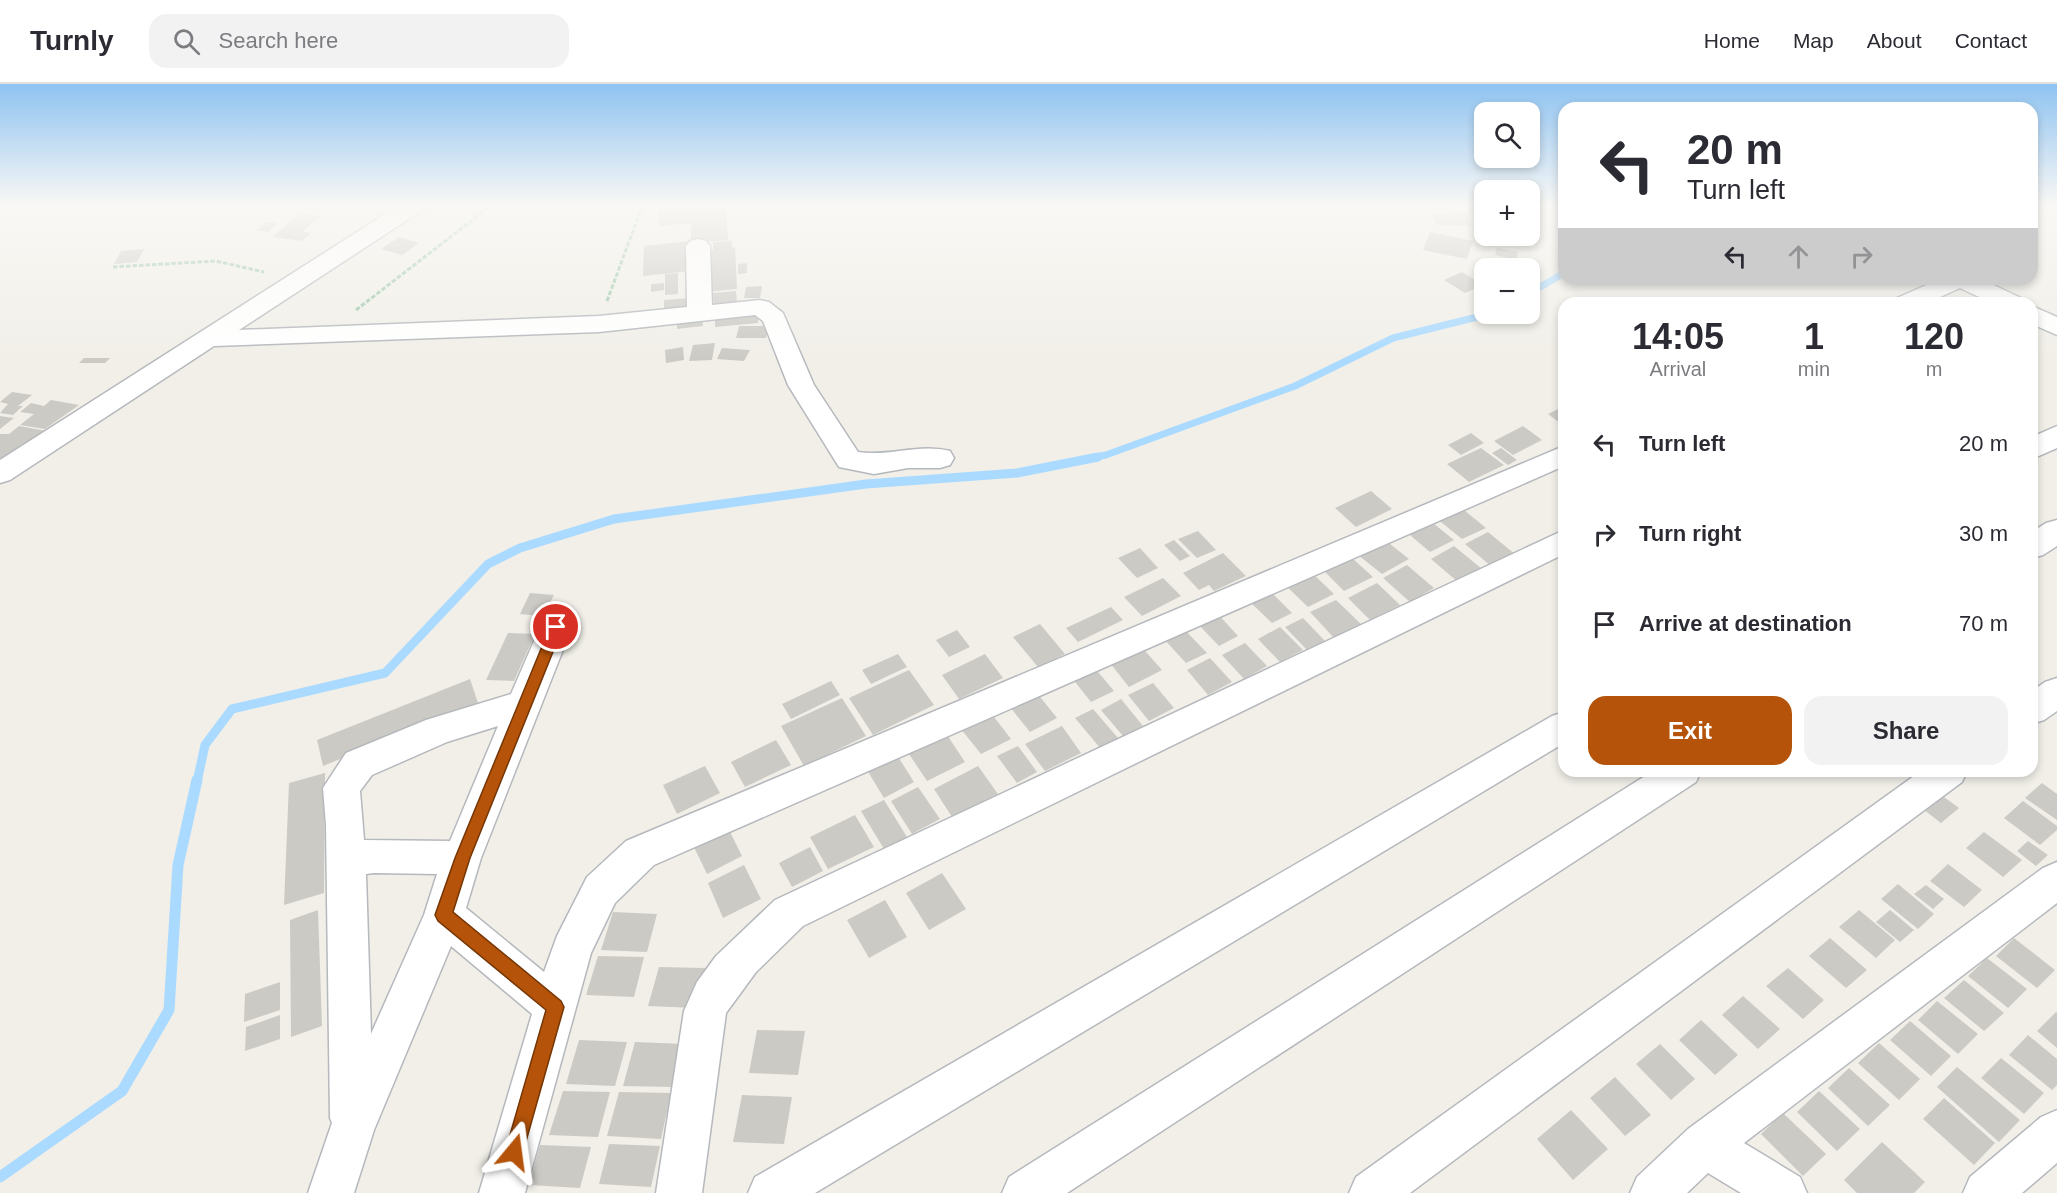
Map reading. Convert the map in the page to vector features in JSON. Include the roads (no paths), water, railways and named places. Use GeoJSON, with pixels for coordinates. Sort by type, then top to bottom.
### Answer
{"type":"FeatureCollection","features":[{"type":"Feature","properties":{"kind":"street"},"geometry":{"type":"LineString","coordinates":[[0,473],[335,256]]}},
{"type":"Feature","properties":{"kind":"street"},"geometry":{"type":"LineString","coordinates":[[698,256],[700,314]]}},
{"type":"Feature","properties":{"kind":"street"},"geometry":{"type":"LineString","coordinates":[[1920,297],[1946,285]]}},
{"type":"Feature","properties":{"kind":"street"},"geometry":{"type":"LineString","coordinates":[[1973,285],[1999,297]]}},
{"type":"Feature","properties":{"kind":"street"},"geometry":{"type":"LineString","coordinates":[[206,339],[598,324],[760,307],[774,318],[801,385],[849,460],[874,464],[908,458],[940,458]]}},
{"type":"Feature","properties":{"kind":"street"},"geometry":{"type":"LineString","coordinates":[[2038,446],[2057,435]]}},
{"type":"Feature","properties":{"kind":"street"},"geometry":{"type":"LineString","coordinates":[[502,1193],[571,950],[601,890],[640,854],[1558,457]]}},
{"type":"Feature","properties":{"kind":"street"},"geometry":{"type":"LineString","coordinates":[[2038,543],[2057,531]]}},
{"type":"Feature","properties":{"kind":"street"},"geometry":{"type":"LineString","coordinates":[[679,1193],[705,1011],[713,992],[723,978],[789,913],[1558,545]]}},
{"type":"Feature","properties":{"kind":"street"},"geometry":{"type":"LineString","coordinates":[[331,1193],[352,1129],[444,915],[462,858],[556,627]]}},
{"type":"Feature","properties":{"kind":"street"},"geometry":{"type":"LineString","coordinates":[[2038,706],[2057,692]]}},
{"type":"Feature","properties":{"kind":"street"},"geometry":{"type":"LineString","coordinates":[[352,1129],[345,825],[341,788],[359,764],[438,730],[523,705]]}},
{"type":"Feature","properties":{"kind":"street"},"geometry":{"type":"LineString","coordinates":[[771,1193],[1558,730]]}},
{"type":"Feature","properties":{"kind":"street"},"geometry":{"type":"LineString","coordinates":[[1025,1193],[1674,777]]}},
{"type":"Feature","properties":{"kind":"street"},"geometry":{"type":"LineString","coordinates":[[1372,1193],[1941,777]]}},
{"type":"Feature","properties":{"kind":"street"},"geometry":{"type":"LineString","coordinates":[[345,860],[374,856],[462,858]]}},
{"type":"Feature","properties":{"kind":"street"},"geometry":{"type":"LineString","coordinates":[[1653,1193],[1704,1145],[2057,880]]}},
{"type":"Feature","properties":{"kind":"street"},"geometry":{"type":"LineString","coordinates":[[444,915],[555,1007]]}},
{"type":"Feature","properties":{"kind":"street"},"geometry":{"type":"LineString","coordinates":[[1986,1193],[2057,1133]]}},
{"type":"Feature","properties":{"kind":"street"},"geometry":{"type":"LineString","coordinates":[[1704,1145],[1784,1193]]}},
{"type":"Feature","properties":{"kind":"waterway"},"geometry":{"type":"LineString","coordinates":[[1540,287],[1558,277]]}},
{"type":"Feature","properties":{"kind":"waterway"},"geometry":{"type":"LineString","coordinates":[[1090,458],[1106,455],[1295,386],[1393,338],[1474,318]]}},
{"type":"Feature","properties":{"kind":"waterway"},"geometry":{"type":"LineString","coordinates":[[197,782],[205,745],[232,709],[385,673],[488,564],[520,548],[614,519],[866,484],[1017,473],[1098,457]]}},
{"type":"Feature","properties":{"kind":"waterway"},"geometry":{"type":"LineString","coordinates":[[0,1177],[122,1091],[169,1010],[178,865],[197,780]]}}]}
